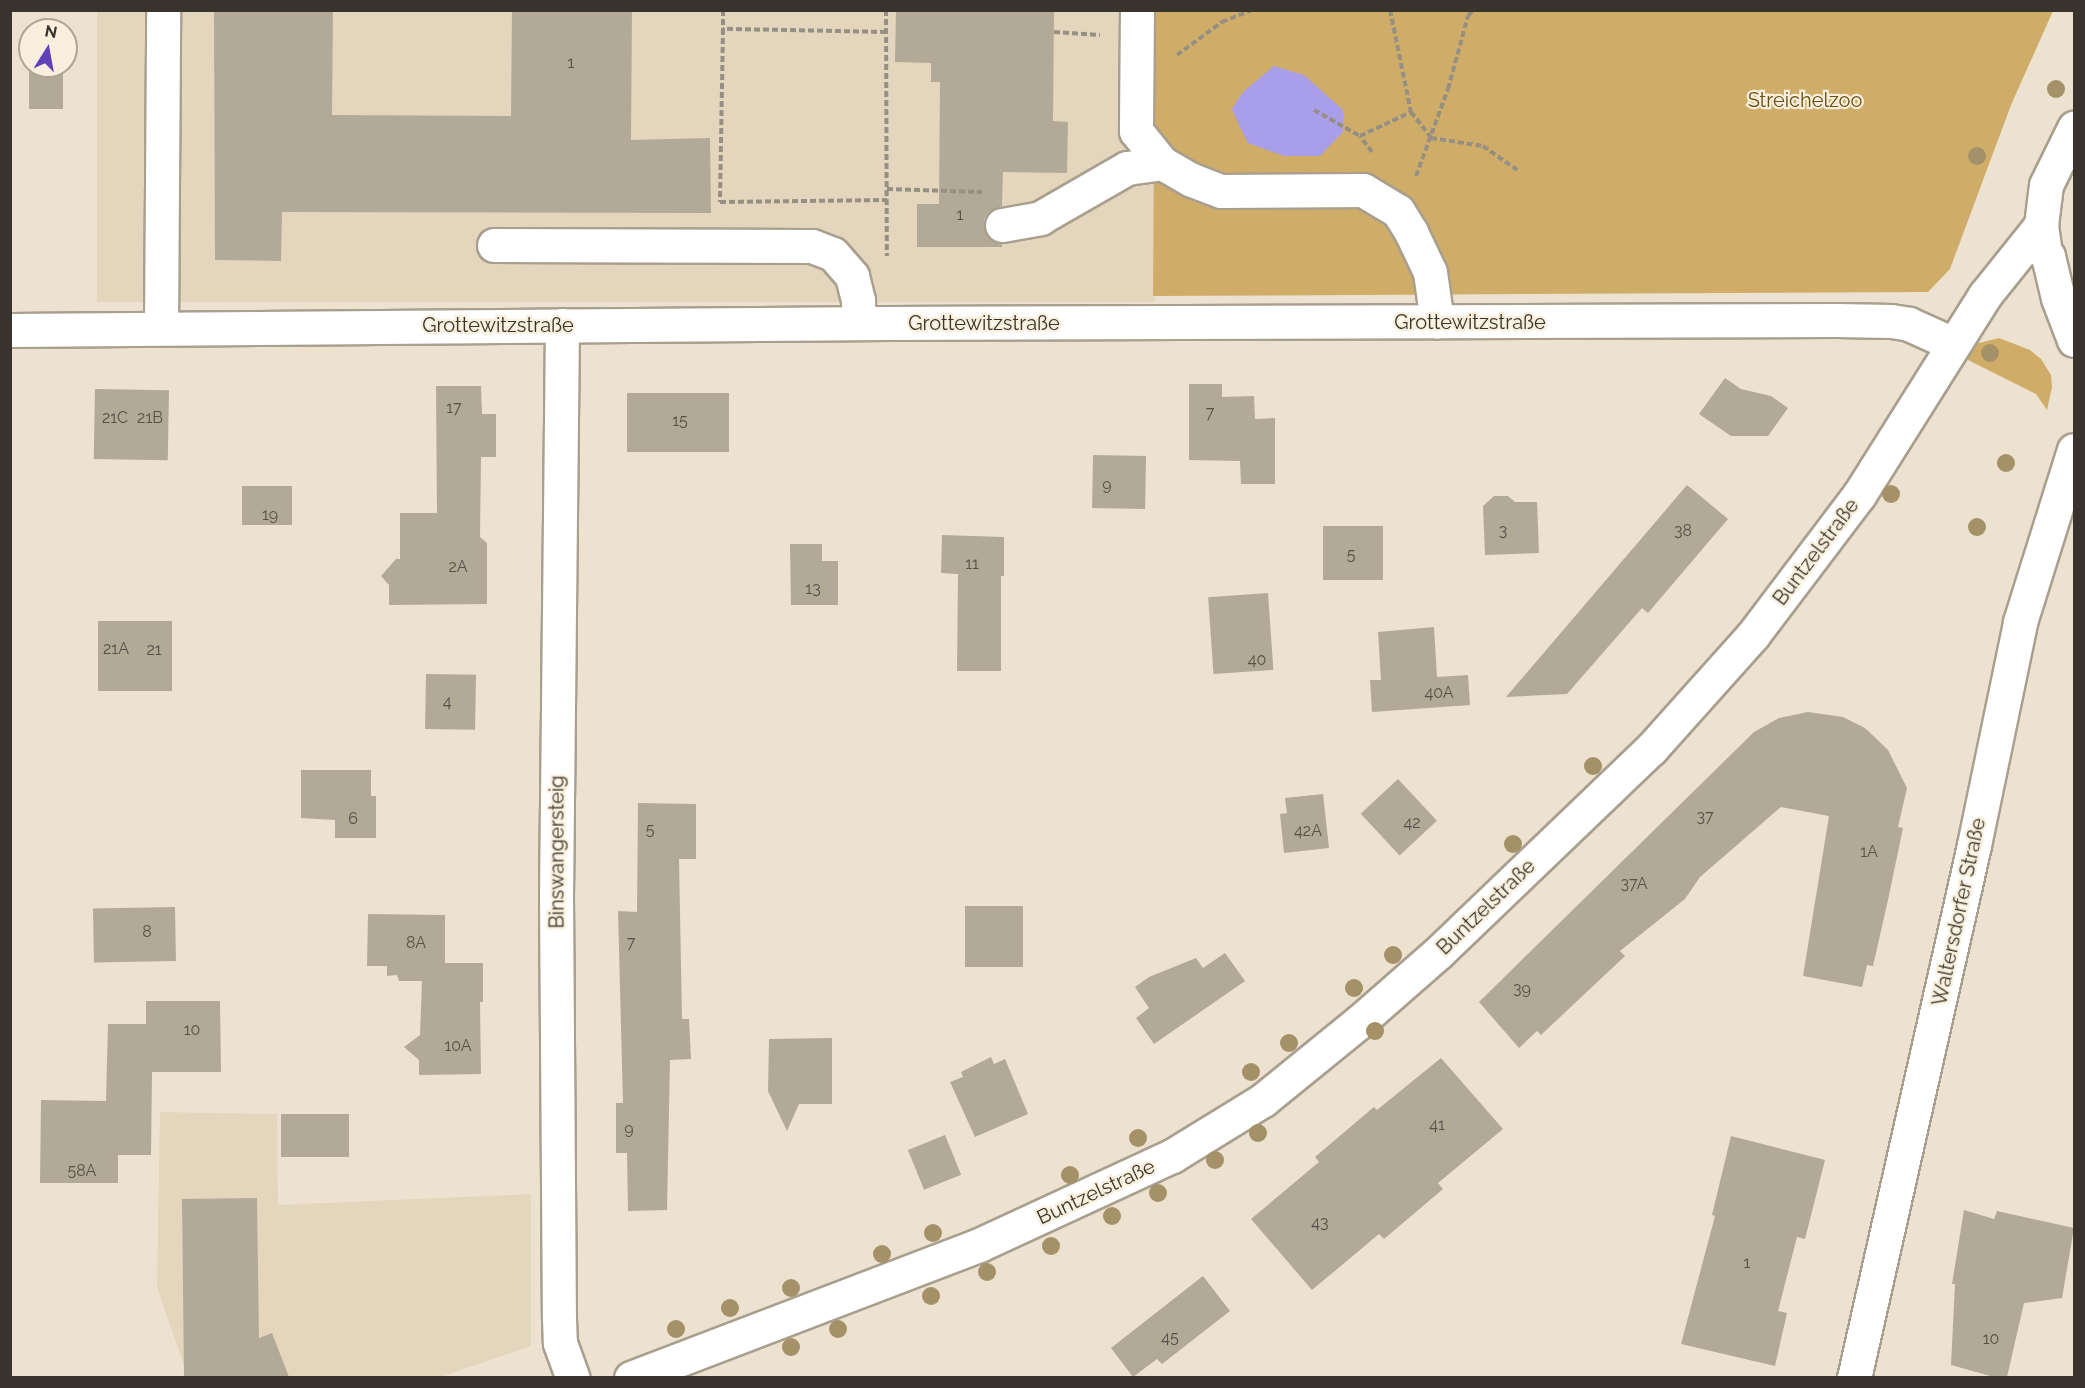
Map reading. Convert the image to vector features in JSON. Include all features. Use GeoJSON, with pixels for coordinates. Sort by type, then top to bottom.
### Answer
{"type":"FeatureCollection","features":[{"type":"Feature","properties":{"kind":"street"},"geometry":{"type":"LineString","coordinates":[[161,328],[163,10]]}},
{"type":"Feature","properties":{"kind":"street"},"geometry":{"type":"LineString","coordinates":[[1137,10],[1136,131],[1162,163],[1192,180],[1221,191],[1363,190],[1398,211],[1430,272],[1437,322]]}},
{"type":"Feature","properties":{"kind":"street"},"geometry":{"type":"LineString","coordinates":[[2072,332],[2045,253],[2041,225],[2046,185],[2074,128]]}},
{"type":"Feature","properties":{"kind":"street"},"geometry":{"type":"LineString","coordinates":[[1002,225],[1040,218],[1127,168],[1162,163]]}},
{"type":"Feature","properties":{"kind":"street","name":"Buntzelstraße"},"geometry":{"type":"LineString","coordinates":[[631,1377],[969,1250],[1172,1156],[1263,1100],[1359,1022],[1439,952],[1651,749],[1753,635],[1852,505],[1985,295],[2041,225]]}},
{"type":"Feature","properties":{"kind":"street"},"geometry":{"type":"LineString","coordinates":[[494,245],[812,246],[833,254],[852,276],[858,300],[859,323]]}},
{"type":"Feature","properties":{"kind":"street","name":"Grottewitzstraße"},"geometry":{"type":"LineString","coordinates":[[10,330],[859,323],[1891,321],[1920,327],[1953,344]]}},
{"type":"Feature","properties":{"kind":"street","name":"Binswangersteig"},"geometry":{"type":"LineString","coordinates":[[562,325],[556,897],[559,1306],[560,1343],[573,1377]]}},
{"type":"Feature","properties":{"kind":"street","name":"Waltersdorfer Straße"},"geometry":{"type":"LineString","coordinates":[[1854,1377],[1974,845],[2020,621],[2074,450]]}},
{"type":"Feature","properties":{"kind":"path"},"geometry":{"type":"LineString","coordinates":[[723,10],[720,202],[887,200]]}},
{"type":"Feature","properties":{"kind":"path"},"geometry":{"type":"LineString","coordinates":[[886,10],[887,258]]}},
{"type":"Feature","properties":{"kind":"path"},"geometry":{"type":"LineString","coordinates":[[1136,96],[1178,54],[1222,22],[1251,10]]}},
{"type":"Feature","properties":{"kind":"path"},"geometry":{"type":"LineString","coordinates":[[1390,10],[1411,112],[1431,138],[1483,146],[1517,170]]}},
{"type":"Feature","properties":{"kind":"path"},"geometry":{"type":"LineString","coordinates":[[1398,211],[1407,198],[1431,138],[1468,16],[1473,10]]}},
{"type":"Feature","properties":{"kind":"path"},"geometry":{"type":"LineString","coordinates":[[723,29],[886,32]]}},
{"type":"Feature","properties":{"kind":"path"},"geometry":{"type":"LineString","coordinates":[[1054,32],[1093,35]]}},
{"type":"Feature","properties":{"kind":"path"},"geometry":{"type":"LineString","coordinates":[[1314,110],[1360,136],[1374,154]]}},
{"type":"Feature","properties":{"kind":"path"},"geometry":{"type":"LineString","coordinates":[[1360,136],[1411,112]]}},
{"type":"Feature","properties":{"kind":"path"},"geometry":{"type":"LineString","coordinates":[[887,189],[990,193]]}},
{"type":"Feature","properties":{"kind":"shaded area"},"geometry":{"type":"Polygon","coordinates":[[[97,11],[1155,11],[1155,302],[97,302],[97,11]]]}},
{"type":"Feature","properties":{"kind":"shaded area"},"geometry":{"type":"Polygon","coordinates":[[[1274,66],[1304,75],[1343,110],[1343,132],[1320,156],[1284,156],[1248,143],[1232,109],[1243,92],[1274,66]]]}},
{"type":"Feature","properties":{"kind":"shaded area"},"geometry":{"type":"Polygon","coordinates":[[[160,1112],[277,1114],[278,1205],[531,1194],[531,1346],[441,1377],[188,1377],[157,1287],[160,1112]]]}},
{"type":"Feature","properties":{"kind":"green space","name":"Streichelzoo"},"geometry":{"type":"Polygon","coordinates":[[[1155,11],[2053,11],[2011,105],[1950,269],[1928,292],[1153,296],[1155,11]]]}},
{"type":"Feature","properties":{"kind":"green space"},"geometry":{"type":"Polygon","coordinates":[[[1999,338],[2030,350],[2041,359],[2051,375],[2052,387],[2047,410],[2036,394],[1964,358],[1975,344],[1999,338]]]}},
{"type":"Feature","properties":{"kind":"building"},"geometry":{"type":"Polygon","coordinates":[[[214,10],[333,10],[332,115],[511,116],[512,10],[632,10],[631,140],[710,138],[711,213],[282,212],[281,261],[215,260],[214,10]]]}},
{"type":"Feature","properties":{"kind":"building"},"geometry":{"type":"Polygon","coordinates":[[[896,10],[1054,10],[1053,121],[1068,122],[1067,173],[1003,172],[1002,206],[989,211],[984,219],[984,228],[988,238],[1002,243],[1002,247],[917,247],[917,204],[939,204],[940,82],[931,82],[931,63],[895,62],[896,10]]]}},
{"type":"Feature","properties":{"kind":"building"},"geometry":{"type":"Polygon","coordinates":[[[29,78],[63,78],[63,109],[29,109],[29,78]]]}},
{"type":"Feature","properties":{"kind":"building"},"geometry":{"type":"Polygon","coordinates":[[[1725,378],[1741,389],[1771,396],[1788,408],[1768,436],[1731,436],[1699,414],[1725,378]]]}},
{"type":"Feature","properties":{"kind":"building"},"geometry":{"type":"Polygon","coordinates":[[[1189,384],[1222,384],[1222,397],[1254,396],[1255,419],[1275,418],[1275,484],[1241,484],[1240,461],[1189,460],[1189,384]]]}},
{"type":"Feature","properties":{"kind":"building"},"geometry":{"type":"Polygon","coordinates":[[[436,386],[481,386],[482,414],[496,414],[496,457],[481,457],[480,537],[487,543],[487,604],[389,605],[389,585],[381,576],[396,559],[400,559],[400,513],[437,513],[436,386]]]}},
{"type":"Feature","properties":{"kind":"building"},"geometry":{"type":"Polygon","coordinates":[[[95,389],[169,390],[168,460],[94,459],[95,389]]]}},
{"type":"Feature","properties":{"kind":"building"},"geometry":{"type":"Polygon","coordinates":[[[627,393],[729,393],[729,452],[627,452],[627,393]]]}},
{"type":"Feature","properties":{"kind":"building"},"geometry":{"type":"Polygon","coordinates":[[[1093,455],[1146,456],[1145,509],[1092,508],[1093,455]]]}},
{"type":"Feature","properties":{"kind":"building"},"geometry":{"type":"Polygon","coordinates":[[[1687,485],[1728,519],[1648,613],[1642,608],[1567,694],[1506,697],[1687,485]]]}},
{"type":"Feature","properties":{"kind":"building"},"geometry":{"type":"Polygon","coordinates":[[[242,486],[292,486],[292,525],[242,525],[242,486]]]}},
{"type":"Feature","properties":{"kind":"building"},"geometry":{"type":"Polygon","coordinates":[[[1494,496],[1508,496],[1515,502],[1537,502],[1539,553],[1485,555],[1483,506],[1494,496]]]}},
{"type":"Feature","properties":{"kind":"building"},"geometry":{"type":"Polygon","coordinates":[[[1323,526],[1383,526],[1383,580],[1323,580],[1323,526]]]}},
{"type":"Feature","properties":{"kind":"building"},"geometry":{"type":"Polygon","coordinates":[[[942,535],[1004,537],[1004,576],[1001,576],[1001,671],[957,671],[958,574],[941,573],[942,535]]]}},
{"type":"Feature","properties":{"kind":"building"},"geometry":{"type":"Polygon","coordinates":[[[790,544],[822,544],[822,561],[838,561],[838,605],[791,605],[790,544]]]}},
{"type":"Feature","properties":{"kind":"building"},"geometry":{"type":"Polygon","coordinates":[[[1268,593],[1273,670],[1214,674],[1208,597],[1268,593]]]}},
{"type":"Feature","properties":{"kind":"building"},"geometry":{"type":"Polygon","coordinates":[[[98,621],[172,621],[172,691],[98,691],[98,621]]]}},
{"type":"Feature","properties":{"kind":"building"},"geometry":{"type":"Polygon","coordinates":[[[1434,627],[1437,677],[1468,675],[1470,705],[1372,712],[1370,680],[1381,680],[1378,632],[1434,627]]]}},
{"type":"Feature","properties":{"kind":"building"},"geometry":{"type":"Polygon","coordinates":[[[426,674],[476,675],[475,730],[425,729],[426,674]]]}},
{"type":"Feature","properties":{"kind":"building"},"geometry":{"type":"Polygon","coordinates":[[[1808,712],[1843,717],[1865,728],[1888,750],[1907,788],[1898,827],[1903,828],[1888,900],[1873,966],[1867,965],[1862,987],[1803,976],[1829,816],[1781,807],[1700,877],[1685,899],[1620,951],[1625,956],[1541,1035],[1537,1031],[1519,1048],[1479,1002],[1754,732],[1779,718],[1808,712]]]}},
{"type":"Feature","properties":{"kind":"building"},"geometry":{"type":"Polygon","coordinates":[[[301,770],[371,770],[371,796],[376,796],[376,838],[335,838],[335,820],[301,818],[301,770]]]}},
{"type":"Feature","properties":{"kind":"building"},"geometry":{"type":"Polygon","coordinates":[[[1398,779],[1437,821],[1400,855],[1361,814],[1398,779]]]}},
{"type":"Feature","properties":{"kind":"building"},"geometry":{"type":"Polygon","coordinates":[[[1323,794],[1329,848],[1284,853],[1280,814],[1287,813],[1285,798],[1323,794]]]}},
{"type":"Feature","properties":{"kind":"building"},"geometry":{"type":"Polygon","coordinates":[[[638,803],[696,804],[696,859],[679,859],[682,1019],[689,1019],[691,1059],[670,1060],[667,1210],[628,1211],[627,1153],[616,1153],[616,1103],[623,1103],[618,911],[637,912],[638,803]]]}},
{"type":"Feature","properties":{"kind":"building"},"geometry":{"type":"Polygon","coordinates":[[[965,906],[1023,906],[1023,967],[965,967],[965,906]]]}},
{"type":"Feature","properties":{"kind":"building"},"geometry":{"type":"Polygon","coordinates":[[[175,907],[176,961],[94,962],[93,908],[175,907]]]}},
{"type":"Feature","properties":{"kind":"building"},"geometry":{"type":"Polygon","coordinates":[[[368,914],[445,915],[445,963],[483,963],[483,1002],[480,1002],[481,1074],[419,1075],[419,1060],[404,1047],[420,1035],[422,981],[399,981],[397,975],[387,976],[387,966],[367,966],[368,914]]]}},
{"type":"Feature","properties":{"kind":"building"},"geometry":{"type":"Polygon","coordinates":[[[1225,953],[1245,981],[1154,1044],[1136,1018],[1149,1008],[1135,987],[1149,977],[1196,958],[1203,968],[1225,953]]]}},
{"type":"Feature","properties":{"kind":"building"},"geometry":{"type":"Polygon","coordinates":[[[146,1001],[220,1001],[221,1072],[152,1072],[151,1155],[118,1155],[118,1183],[40,1183],[41,1100],[106,1101],[108,1024],[146,1024],[146,1001]]]}},
{"type":"Feature","properties":{"kind":"building"},"geometry":{"type":"Polygon","coordinates":[[[832,1038],[832,1104],[799,1104],[787,1131],[768,1091],[769,1039],[832,1038]]]}},
{"type":"Feature","properties":{"kind":"building"},"geometry":{"type":"Polygon","coordinates":[[[991,1057],[994,1064],[1005,1059],[1028,1114],[975,1137],[950,1082],[963,1077],[961,1072],[991,1057]]]}},
{"type":"Feature","properties":{"kind":"building"},"geometry":{"type":"Polygon","coordinates":[[[1441,1058],[1503,1129],[1438,1183],[1443,1189],[1384,1239],[1379,1234],[1312,1290],[1251,1219],[1319,1162],[1315,1157],[1374,1107],[1377,1110],[1441,1058]]]}},
{"type":"Feature","properties":{"kind":"building"},"geometry":{"type":"Polygon","coordinates":[[[281,1114],[349,1114],[349,1157],[281,1157],[281,1114]]]}},
{"type":"Feature","properties":{"kind":"building"},"geometry":{"type":"Polygon","coordinates":[[[945,1135],[961,1175],[924,1190],[908,1150],[945,1135]]]}},
{"type":"Feature","properties":{"kind":"building"},"geometry":{"type":"Polygon","coordinates":[[[1731,1136],[1825,1160],[1805,1239],[1797,1237],[1778,1311],[1787,1313],[1775,1366],[1681,1344],[1715,1216],[1712,1215],[1731,1136]]]}},
{"type":"Feature","properties":{"kind":"building"},"geometry":{"type":"Polygon","coordinates":[[[257,1198],[259,1338],[272,1333],[289,1377],[184,1377],[182,1199],[257,1198]]]}},
{"type":"Feature","properties":{"kind":"building"},"geometry":{"type":"Polygon","coordinates":[[[1964,1210],[1994,1219],[1997,1211],[2074,1228],[2062,1298],[2024,1303],[2007,1377],[1994,1377],[1951,1365],[1955,1284],[1952,1284],[1964,1210]]]}},
{"type":"Feature","properties":{"kind":"building"},"geometry":{"type":"Polygon","coordinates":[[[1203,1276],[1230,1311],[1162,1364],[1157,1359],[1133,1377],[1111,1348],[1203,1276]]]}}]}
